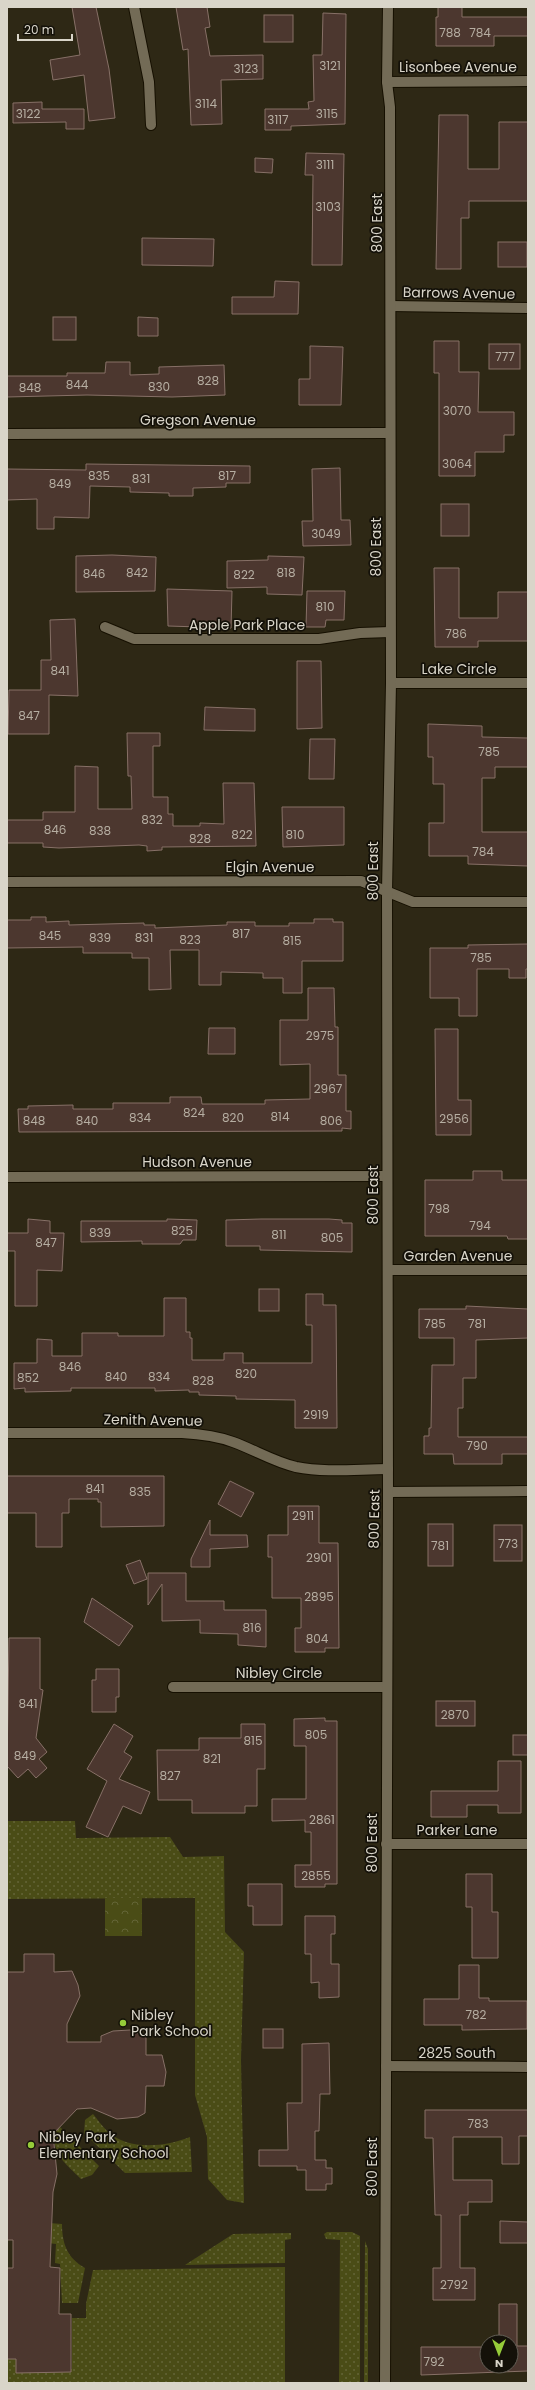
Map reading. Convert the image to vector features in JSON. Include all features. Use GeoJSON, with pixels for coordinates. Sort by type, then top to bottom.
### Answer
{"type":"FeatureCollection","features":[{"type":"Feature","properties":{"kind":"street"},"geometry":{"type":"LineString","coordinates":[[134,7],[149,82],[151,125]]}},
{"type":"Feature","properties":{"kind":"street","name":"800 East"},"geometry":{"type":"LineString","coordinates":[[385,2383],[386,1687],[388,1492],[387,891],[391,683],[391,306],[390,107],[387,82],[388,7]]}},
{"type":"Feature","properties":{"kind":"street","name":"Lisonbee Avenue"},"geometry":{"type":"LineString","coordinates":[[387,82],[528,81]]}},
{"type":"Feature","properties":{"kind":"street","name":"Barrows Avenue"},"geometry":{"type":"LineString","coordinates":[[391,306],[528,308]]}},
{"type":"Feature","properties":{"kind":"street","name":"Gregson Avenue"},"geometry":{"type":"LineString","coordinates":[[7,434],[390,433]]}},
{"type":"Feature","properties":{"kind":"street","name":"Apple Park Place"},"geometry":{"type":"LineString","coordinates":[[105,627],[134,639],[318,639],[360,633],[390,632]]}},
{"type":"Feature","properties":{"kind":"street","name":"Lake Circle"},"geometry":{"type":"LineString","coordinates":[[391,683],[528,683]]}},
{"type":"Feature","properties":{"kind":"street","name":"Elgin Avenue"},"geometry":{"type":"LineString","coordinates":[[7,882],[361,880],[413,902],[528,902]]}},
{"type":"Feature","properties":{"kind":"street","name":"Hudson Avenue"},"geometry":{"type":"LineString","coordinates":[[7,1177],[387,1176]]}},
{"type":"Feature","properties":{"kind":"street","name":"Garden Avenue"},"geometry":{"type":"LineString","coordinates":[[388,1270],[528,1270]]}},
{"type":"Feature","properties":{"kind":"street","name":"Zenith Avenue"},"geometry":{"type":"LineString","coordinates":[[7,1433],[182,1433],[209,1435],[233,1442],[277,1462],[296,1467],[317,1469],[388,1469]]}},
{"type":"Feature","properties":{"kind":"street"},"geometry":{"type":"LineString","coordinates":[[388,1492],[528,1491]]}},
{"type":"Feature","properties":{"kind":"street","name":"Nibley Circle"},"geometry":{"type":"LineString","coordinates":[[173,1687],[386,1687]]}},
{"type":"Feature","properties":{"kind":"street","name":"Parker Lane"},"geometry":{"type":"LineString","coordinates":[[386,1844],[528,1844]]}},
{"type":"Feature","properties":{"kind":"street","name":"2825 South"},"geometry":{"type":"LineString","coordinates":[[386,2066],[528,2067]]}},
{"type":"Feature","properties":{"kind":"green space"},"geometry":{"type":"Polygon","coordinates":[[[7,1821],[75,1821],[76,1838],[170,1837],[183,1857],[224,1856],[225,1932],[244,1952],[241,2060],[244,2203],[227,2200],[208,2179],[207,2137],[195,2095],[195,1898],[7,1899],[7,1821]]]}},
{"type":"Feature","properties":{"kind":"green space"},"geometry":{"type":"Polygon","coordinates":[[[105,1898],[142,1898],[142,1936],[105,1936],[105,1898]]]}},
{"type":"Feature","properties":{"kind":"green space"},"geometry":{"type":"Polygon","coordinates":[[[93,2114],[107,2131],[125,2142],[158,2145],[190,2137],[192,2172],[125,2173],[84,2133],[85,2120],[93,2114]]]}},
{"type":"Feature","properties":{"kind":"green space"},"geometry":{"type":"Polygon","coordinates":[[[60,2127],[99,2166],[92,2175],[81,2179],[62,2159],[56,2148],[53,2133],[60,2127]]]}},
{"type":"Feature","properties":{"kind":"green space"},"geometry":{"type":"Polygon","coordinates":[[[49,2223],[62,2224],[63,2237],[70,2255],[85,2268],[78,2303],[62,2303],[60,2264],[55,2263],[56,2244],[48,2243],[49,2223]]]}},
{"type":"Feature","properties":{"kind":"green space"},"geometry":{"type":"Polygon","coordinates":[[[327,2232],[352,2232],[360,2236],[360,2383],[339,2383],[340,2240],[326,2239],[324,2234],[327,2232]]]}},
{"type":"Feature","properties":{"kind":"green space"},"geometry":{"type":"Polygon","coordinates":[[[291,2233],[291,2239],[285,2240],[285,2263],[185,2265],[233,2234],[291,2233]]]}},
{"type":"Feature","properties":{"kind":"green space"},"geometry":{"type":"Polygon","coordinates":[[[365,2241],[368,2249],[368,2383],[364,2383],[365,2241]]]}},
{"type":"Feature","properties":{"kind":"green space"},"geometry":{"type":"Polygon","coordinates":[[[285,2267],[285,2383],[7,2383],[7,2357],[17,2357],[17,2369],[72,2369],[72,2318],[86,2318],[86,2304],[93,2270],[285,2267]]]}},
{"type":"Feature","properties":{"kind":"building"},"geometry":{"type":"Polygon","coordinates":[[[72,7],[96,7],[109,69],[115,118],[89,121],[84,75],[53,80],[50,60],[80,55],[72,7]]]}},
{"type":"Feature","properties":{"kind":"building"},"geometry":{"type":"Polygon","coordinates":[[[176,7],[207,7],[210,27],[205,28],[210,56],[263,55],[263,79],[221,80],[222,124],[191,125],[188,49],[183,50],[176,7]]]}},
{"type":"Feature","properties":{"kind":"building"},"geometry":{"type":"Polygon","coordinates":[[[438,7],[462,7],[462,17],[528,17],[528,36],[494,36],[494,46],[436,46],[436,17],[438,17],[438,7]]]}},
{"type":"Feature","properties":{"kind":"building"},"geometry":{"type":"Polygon","coordinates":[[[323,13],[346,14],[345,124],[291,126],[291,130],[265,130],[265,109],[309,109],[308,102],[314,101],[313,55],[322,55],[323,13]]]}},
{"type":"Feature","properties":{"kind":"building"},"geometry":{"type":"Polygon","coordinates":[[[264,15],[293,15],[293,42],[264,42],[264,15]]]}},
{"type":"Feature","properties":{"kind":"building"},"geometry":{"type":"Polygon","coordinates":[[[42,102],[42,109],[84,109],[84,129],[66,129],[66,122],[13,123],[13,103],[42,102]]]}},
{"type":"Feature","properties":{"kind":"building"},"geometry":{"type":"Polygon","coordinates":[[[439,115],[468,115],[468,169],[499,169],[499,122],[528,122],[528,201],[469,201],[469,218],[461,218],[461,269],[436,269],[439,115]]]}},
{"type":"Feature","properties":{"kind":"building"},"geometry":{"type":"Polygon","coordinates":[[[306,153],[344,154],[342,265],[312,265],[313,175],[305,175],[306,153]]]}},
{"type":"Feature","properties":{"kind":"building"},"geometry":{"type":"Polygon","coordinates":[[[255,158],[273,159],[272,173],[255,172],[255,158]]]}},
{"type":"Feature","properties":{"kind":"building"},"geometry":{"type":"Polygon","coordinates":[[[142,238],[214,239],[213,266],[142,265],[142,238]]]}},
{"type":"Feature","properties":{"kind":"building"},"geometry":{"type":"Polygon","coordinates":[[[498,242],[527,242],[527,267],[498,267],[498,242]]]}},
{"type":"Feature","properties":{"kind":"building"},"geometry":{"type":"Polygon","coordinates":[[[275,281],[299,282],[298,314],[232,314],[232,297],[274,297],[275,281]]]}},
{"type":"Feature","properties":{"kind":"building"},"geometry":{"type":"Polygon","coordinates":[[[53,317],[76,317],[76,340],[53,340],[53,317]]]}},
{"type":"Feature","properties":{"kind":"building"},"geometry":{"type":"Polygon","coordinates":[[[138,317],[158,318],[158,336],[138,336],[138,317]]]}},
{"type":"Feature","properties":{"kind":"building"},"geometry":{"type":"Polygon","coordinates":[[[434,341],[459,341],[459,372],[479,372],[478,412],[514,412],[514,435],[504,435],[504,452],[475,452],[475,476],[439,476],[439,373],[434,373],[434,341]]]}},
{"type":"Feature","properties":{"kind":"building"},"geometry":{"type":"Polygon","coordinates":[[[489,344],[520,344],[520,369],[489,369],[489,344]]]}},
{"type":"Feature","properties":{"kind":"building"},"geometry":{"type":"Polygon","coordinates":[[[310,346],[343,347],[341,405],[299,405],[299,379],[310,379],[310,346]]]}},
{"type":"Feature","properties":{"kind":"building"},"geometry":{"type":"Polygon","coordinates":[[[106,362],[130,362],[130,375],[159,374],[159,367],[224,365],[225,395],[172,397],[87,395],[7,397],[7,376],[67,376],[67,373],[105,373],[106,362]]]}},
{"type":"Feature","properties":{"kind":"building"},"geometry":{"type":"Polygon","coordinates":[[[86,464],[250,466],[250,483],[226,483],[226,487],[193,488],[193,496],[169,496],[169,493],[130,492],[130,487],[90,486],[89,518],[54,517],[54,529],[37,529],[37,499],[7,500],[7,469],[86,470],[86,464]]]}},
{"type":"Feature","properties":{"kind":"building"},"geometry":{"type":"Polygon","coordinates":[[[340,468],[341,520],[350,520],[351,545],[303,546],[302,521],[313,521],[312,469],[340,468]]]}},
{"type":"Feature","properties":{"kind":"building"},"geometry":{"type":"Polygon","coordinates":[[[441,504],[469,504],[469,536],[441,536],[441,504]]]}},
{"type":"Feature","properties":{"kind":"building"},"geometry":{"type":"Polygon","coordinates":[[[112,555],[156,557],[155,591],[76,592],[76,556],[112,555]]]}},
{"type":"Feature","properties":{"kind":"building"},"geometry":{"type":"Polygon","coordinates":[[[268,556],[304,557],[302,595],[267,594],[267,587],[227,588],[227,561],[268,560],[268,556]]]}},
{"type":"Feature","properties":{"kind":"building"},"geometry":{"type":"Polygon","coordinates":[[[434,568],[459,568],[459,618],[498,618],[498,592],[528,592],[528,641],[478,641],[478,647],[435,647],[434,568]]]}},
{"type":"Feature","properties":{"kind":"building"},"geometry":{"type":"Polygon","coordinates":[[[167,589],[232,591],[231,628],[168,626],[167,589]]]}},
{"type":"Feature","properties":{"kind":"building"},"geometry":{"type":"Polygon","coordinates":[[[307,591],[345,591],[344,620],[326,620],[325,627],[306,627],[307,591]]]}},
{"type":"Feature","properties":{"kind":"building"},"geometry":{"type":"Polygon","coordinates":[[[75,619],[78,696],[49,695],[49,734],[8,734],[9,690],[41,690],[41,660],[51,660],[50,620],[75,619]]]}},
{"type":"Feature","properties":{"kind":"building"},"geometry":{"type":"Polygon","coordinates":[[[297,661],[321,661],[322,728],[297,729],[297,661]]]}},
{"type":"Feature","properties":{"kind":"building"},"geometry":{"type":"Polygon","coordinates":[[[205,707],[255,709],[255,731],[204,730],[205,707]]]}},
{"type":"Feature","properties":{"kind":"building"},"geometry":{"type":"Polygon","coordinates":[[[428,724],[482,726],[482,737],[528,738],[528,767],[495,767],[495,778],[482,778],[482,832],[528,832],[528,866],[468,864],[468,856],[429,856],[429,823],[444,823],[444,784],[433,784],[433,757],[428,757],[428,724]]]}},
{"type":"Feature","properties":{"kind":"building"},"geometry":{"type":"Polygon","coordinates":[[[127,733],[160,733],[160,746],[153,746],[153,797],[168,797],[168,814],[173,814],[173,826],[200,826],[200,823],[224,824],[223,783],[254,783],[256,846],[162,847],[162,850],[147,851],[147,846],[139,845],[59,848],[43,847],[43,843],[7,843],[7,820],[43,820],[43,812],[75,812],[75,766],[98,767],[98,809],[132,809],[131,776],[128,776],[127,733]]]}},
{"type":"Feature","properties":{"kind":"building"},"geometry":{"type":"Polygon","coordinates":[[[310,739],[335,739],[334,779],[309,779],[310,739]]]}},
{"type":"Feature","properties":{"kind":"building"},"geometry":{"type":"Polygon","coordinates":[[[282,807],[344,807],[344,845],[283,847],[282,807]]]}},
{"type":"Feature","properties":{"kind":"building"},"geometry":{"type":"Polygon","coordinates":[[[31,917],[46,917],[46,922],[69,921],[69,925],[144,923],[144,925],[155,925],[155,928],[227,925],[227,922],[255,922],[255,926],[289,926],[289,923],[314,923],[314,919],[333,919],[333,922],[343,922],[343,961],[302,961],[302,993],[283,993],[283,978],[263,978],[263,973],[221,972],[221,985],[199,985],[199,950],[170,950],[171,989],[149,990],[149,958],[132,958],[132,953],[83,953],[83,947],[7,948],[7,920],[31,920],[31,917]]]}},
{"type":"Feature","properties":{"kind":"building"},"geometry":{"type":"Polygon","coordinates":[[[528,944],[528,969],[526,969],[526,978],[509,978],[509,969],[477,969],[477,1016],[459,1016],[459,998],[430,998],[430,948],[468,948],[468,945],[528,944]]]}},
{"type":"Feature","properties":{"kind":"building"},"geometry":{"type":"Polygon","coordinates":[[[308,988],[334,988],[335,1027],[338,1027],[338,1075],[346,1075],[346,1111],[351,1111],[351,1129],[342,1128],[342,1131],[19,1132],[18,1109],[28,1109],[28,1106],[73,1105],[73,1109],[113,1109],[113,1103],[170,1103],[170,1097],[201,1097],[202,1104],[265,1104],[265,1100],[310,1099],[310,1064],[280,1065],[280,1020],[308,1020],[308,988]]]}},
{"type":"Feature","properties":{"kind":"building"},"geometry":{"type":"Polygon","coordinates":[[[209,1028],[235,1028],[235,1054],[208,1054],[209,1028]]]}},
{"type":"Feature","properties":{"kind":"building"},"geometry":{"type":"Polygon","coordinates":[[[435,1029],[458,1029],[458,1100],[471,1100],[471,1135],[436,1135],[435,1029]]]}},
{"type":"Feature","properties":{"kind":"building"},"geometry":{"type":"Polygon","coordinates":[[[473,1171],[502,1171],[502,1180],[528,1180],[528,1239],[508,1239],[507,1236],[425,1236],[425,1180],[473,1180],[473,1171]]]}},
{"type":"Feature","properties":{"kind":"building"},"geometry":{"type":"Polygon","coordinates":[[[28,1219],[50,1221],[50,1233],[64,1233],[62,1271],[37,1270],[37,1306],[15,1306],[15,1251],[7,1251],[7,1233],[28,1233],[28,1219]]]}},
{"type":"Feature","properties":{"kind":"building"},"geometry":{"type":"Polygon","coordinates":[[[167,1219],[197,1220],[196,1240],[183,1240],[180,1244],[142,1244],[142,1241],[81,1242],[81,1221],[167,1221],[167,1219]]]}},
{"type":"Feature","properties":{"kind":"building"},"geometry":{"type":"Polygon","coordinates":[[[329,1219],[342,1220],[342,1223],[352,1223],[352,1252],[260,1250],[260,1246],[226,1246],[226,1220],[329,1219]]]}},
{"type":"Feature","properties":{"kind":"building"},"geometry":{"type":"Polygon","coordinates":[[[259,1289],[279,1289],[279,1311],[259,1311],[259,1289]]]}},
{"type":"Feature","properties":{"kind":"building"},"geometry":{"type":"Polygon","coordinates":[[[306,1294],[323,1294],[323,1305],[336,1305],[337,1428],[295,1428],[295,1400],[236,1399],[236,1396],[199,1395],[199,1392],[189,1392],[189,1390],[155,1391],[155,1388],[71,1388],[71,1391],[25,1392],[25,1388],[14,1389],[14,1363],[37,1363],[37,1339],[52,1340],[52,1356],[82,1356],[82,1333],[118,1333],[118,1336],[164,1336],[164,1298],[186,1298],[186,1332],[190,1332],[190,1338],[192,1338],[192,1360],[224,1360],[224,1353],[243,1353],[243,1363],[312,1363],[312,1325],[306,1325],[306,1294]]]}},
{"type":"Feature","properties":{"kind":"building"},"geometry":{"type":"Polygon","coordinates":[[[466,1306],[528,1309],[528,1338],[476,1340],[476,1378],[463,1378],[463,1408],[458,1408],[458,1437],[528,1437],[528,1454],[502,1454],[502,1464],[454,1464],[453,1454],[424,1454],[424,1436],[429,1436],[429,1428],[431,1428],[432,1365],[454,1365],[454,1338],[419,1338],[419,1309],[466,1309],[466,1306]]]}},
{"type":"Feature","properties":{"kind":"building"},"geometry":{"type":"Polygon","coordinates":[[[7,1476],[164,1476],[164,1526],[101,1527],[101,1502],[98,1502],[98,1499],[69,1499],[69,1513],[62,1513],[62,1547],[36,1547],[36,1513],[7,1513],[7,1476]]]}},
{"type":"Feature","properties":{"kind":"building"},"geometry":{"type":"Polygon","coordinates":[[[230,1481],[254,1493],[241,1517],[218,1504],[230,1481]]]}},
{"type":"Feature","properties":{"kind":"building"},"geometry":{"type":"Polygon","coordinates":[[[288,1506],[319,1506],[319,1543],[338,1543],[339,1648],[325,1648],[325,1652],[295,1652],[295,1628],[301,1628],[301,1598],[272,1598],[272,1557],[268,1557],[268,1535],[288,1535],[288,1506]]]}},
{"type":"Feature","properties":{"kind":"building"},"geometry":{"type":"Polygon","coordinates":[[[210,1520],[210,1535],[247,1535],[248,1547],[210,1549],[210,1567],[191,1567],[191,1559],[210,1520]]]}},
{"type":"Feature","properties":{"kind":"building"},"geometry":{"type":"Polygon","coordinates":[[[428,1524],[453,1524],[453,1566],[428,1566],[428,1524]]]}},
{"type":"Feature","properties":{"kind":"building"},"geometry":{"type":"Polygon","coordinates":[[[494,1525],[522,1525],[522,1561],[494,1561],[494,1525]]]}},
{"type":"Feature","properties":{"kind":"building"},"geometry":{"type":"Polygon","coordinates":[[[140,1560],[147,1579],[134,1584],[126,1565],[140,1560]]]}},
{"type":"Feature","properties":{"kind":"building"},"geometry":{"type":"Polygon","coordinates":[[[148,1573],[186,1573],[186,1601],[224,1601],[224,1610],[266,1610],[266,1647],[238,1645],[238,1634],[200,1633],[200,1620],[162,1621],[162,1584],[148,1605],[148,1573]]]}},
{"type":"Feature","properties":{"kind":"building"},"geometry":{"type":"Polygon","coordinates":[[[92,1598],[133,1626],[119,1646],[84,1622],[92,1598]]]}},
{"type":"Feature","properties":{"kind":"building"},"geometry":{"type":"Polygon","coordinates":[[[9,1638],[40,1638],[40,1689],[43,1690],[36,1738],[47,1752],[39,1759],[47,1768],[36,1778],[28,1769],[18,1778],[7,1766],[9,1638]]]}},
{"type":"Feature","properties":{"kind":"building"},"geometry":{"type":"Polygon","coordinates":[[[96,1669],[119,1669],[119,1697],[116,1697],[116,1712],[92,1712],[92,1680],[96,1680],[96,1669]]]}},
{"type":"Feature","properties":{"kind":"building"},"geometry":{"type":"Polygon","coordinates":[[[436,1701],[475,1701],[475,1726],[436,1726],[436,1701]]]}},
{"type":"Feature","properties":{"kind":"building"},"geometry":{"type":"Polygon","coordinates":[[[325,1718],[325,1721],[337,1721],[337,1884],[325,1884],[325,1887],[295,1887],[295,1865],[311,1865],[311,1832],[305,1832],[305,1820],[272,1821],[272,1799],[306,1799],[306,1746],[294,1746],[294,1719],[325,1718]]]}},
{"type":"Feature","properties":{"kind":"building"},"geometry":{"type":"Polygon","coordinates":[[[114,1724],[133,1736],[124,1752],[132,1757],[119,1779],[150,1792],[141,1814],[123,1806],[108,1837],[86,1827],[107,1781],[87,1769],[114,1724]]]}},
{"type":"Feature","properties":{"kind":"building"},"geometry":{"type":"Polygon","coordinates":[[[241,1724],[265,1724],[265,1769],[257,1769],[257,1806],[245,1806],[245,1813],[192,1813],[192,1800],[158,1800],[157,1750],[199,1750],[199,1738],[241,1738],[241,1724]]]}},
{"type":"Feature","properties":{"kind":"building"},"geometry":{"type":"Polygon","coordinates":[[[513,1735],[528,1735],[528,1755],[513,1755],[513,1735]]]}},
{"type":"Feature","properties":{"kind":"building"},"geometry":{"type":"Polygon","coordinates":[[[498,1761],[521,1761],[521,1813],[498,1813],[498,1805],[467,1805],[467,1817],[431,1817],[431,1791],[498,1791],[498,1761]]]}},
{"type":"Feature","properties":{"kind":"building"},"geometry":{"type":"Polygon","coordinates":[[[466,1874],[492,1874],[492,1912],[498,1912],[498,1958],[472,1958],[472,1907],[466,1907],[466,1874]]]}},
{"type":"Feature","properties":{"kind":"building"},"geometry":{"type":"Polygon","coordinates":[[[248,1884],[282,1884],[282,1925],[253,1925],[253,1906],[248,1906],[248,1884]]]}},
{"type":"Feature","properties":{"kind":"building"},"geometry":{"type":"Polygon","coordinates":[[[305,1916],[335,1916],[335,1934],[331,1934],[331,1964],[339,1964],[339,1997],[319,1998],[319,1982],[311,1983],[311,1954],[305,1954],[305,1916]]]}},
{"type":"Feature","properties":{"kind":"building","name":"Nibley Park Elementary School"},"geometry":{"type":"Polygon","coordinates":[[[24,1954],[54,1954],[54,1972],[72,1971],[78,1985],[80,1996],[67,2024],[67,2042],[101,2042],[101,2036],[113,2031],[130,2030],[146,2037],[146,2055],[162,2055],[166,2072],[164,2086],[146,2086],[145,2113],[138,2117],[117,2119],[91,2108],[77,2109],[53,2134],[57,2174],[53,2192],[50,2267],[60,2268],[59,2314],[71,2314],[71,2372],[16,2373],[16,2359],[7,2359],[7,2268],[13,2268],[13,2240],[7,2240],[7,1972],[24,1972],[24,1954]]]}},
{"type":"Feature","properties":{"kind":"building"},"geometry":{"type":"Polygon","coordinates":[[[459,1965],[479,1965],[479,1998],[489,1998],[489,2001],[527,2001],[527,2029],[462,2030],[462,2025],[424,2025],[424,1999],[459,1999],[459,1965]]]}},
{"type":"Feature","properties":{"kind":"building"},"geometry":{"type":"Polygon","coordinates":[[[263,2029],[283,2029],[283,2048],[263,2048],[263,2029]]]}},
{"type":"Feature","properties":{"kind":"building"},"geometry":{"type":"Polygon","coordinates":[[[329,2043],[330,2094],[320,2094],[319,2131],[315,2131],[315,2160],[326,2160],[326,2168],[332,2168],[332,2184],[326,2184],[326,2190],[306,2190],[306,2170],[297,2170],[297,2166],[259,2166],[259,2150],[288,2150],[287,2103],[302,2103],[302,2044],[329,2043]]]}},
{"type":"Feature","properties":{"kind":"building"},"geometry":{"type":"Polygon","coordinates":[[[425,2110],[528,2110],[528,2136],[519,2136],[519,2164],[502,2164],[502,2137],[453,2137],[453,2180],[492,2180],[492,2202],[468,2202],[468,2215],[460,2215],[460,2268],[475,2268],[475,2300],[433,2300],[433,2268],[441,2268],[441,2215],[435,2215],[433,2138],[425,2138],[425,2110]]]}},
{"type":"Feature","properties":{"kind":"building"},"geometry":{"type":"Polygon","coordinates":[[[500,2221],[528,2222],[528,2243],[500,2243],[500,2221]]]}},
{"type":"Feature","properties":{"kind":"building"},"geometry":{"type":"Polygon","coordinates":[[[499,2304],[517,2304],[517,2334],[499,2334],[499,2304]]]}},
{"type":"Feature","properties":{"kind":"building"},"geometry":{"type":"Polygon","coordinates":[[[519,2346],[528,2346],[528,2371],[519,2371],[519,2346]]]}},
{"type":"Feature","properties":{"kind":"building"},"geometry":{"type":"Polygon","coordinates":[[[421,2347],[479,2347],[479,2373],[421,2375],[421,2347]]]}},
{"type":"Feature","properties":{"kind":"place","name":"Nibley Park School"},"geometry":{"type":"Point","coordinates":[123,2023]}},
{"type":"Feature","properties":{"kind":"place","name":"Nibley Park Elementary School"},"geometry":{"type":"Point","coordinates":[31,2145]}}]}
